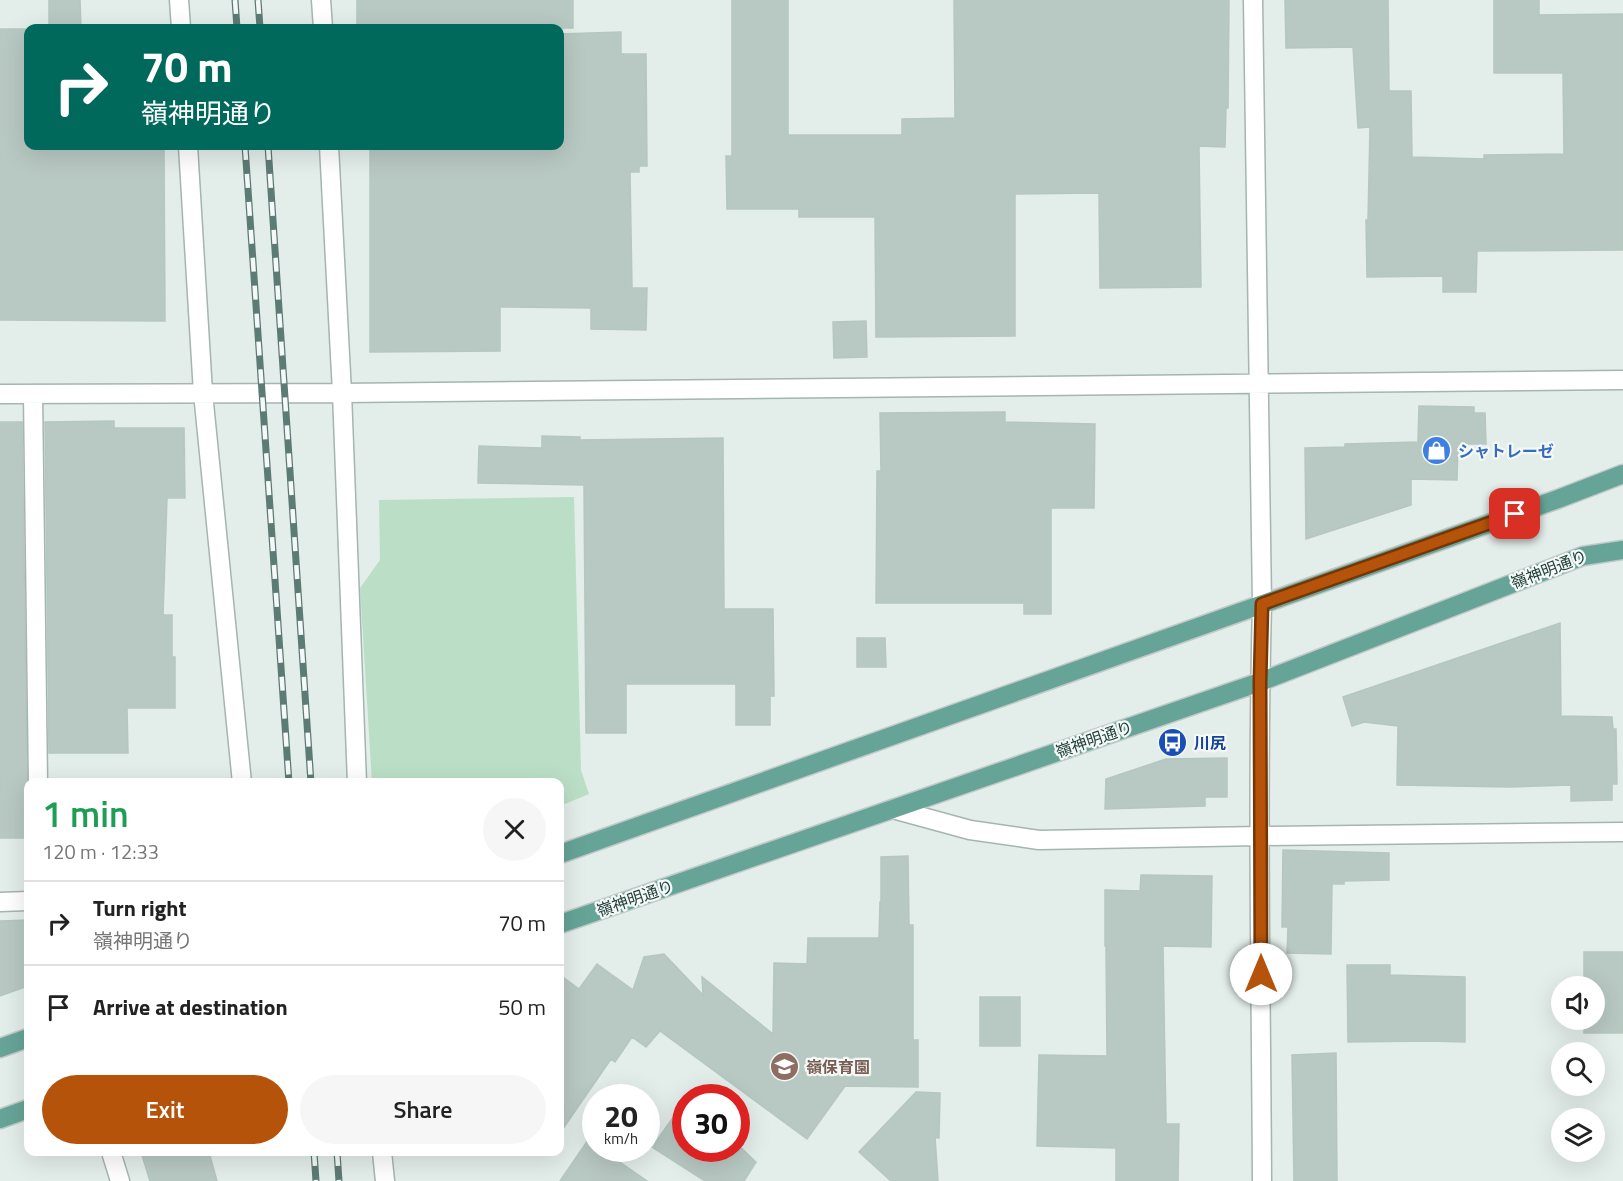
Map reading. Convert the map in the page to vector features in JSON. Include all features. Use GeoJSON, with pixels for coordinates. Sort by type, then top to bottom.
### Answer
{"type":"FeatureCollection","features":[{"type":"Feature","properties":{"kind":"main road"},"geometry":{"type":"LineString","coordinates":[[564,853],[1623,474]]}},
{"type":"Feature","properties":{"kind":"main road"},"geometry":{"type":"LineString","coordinates":[[1583,556],[1623,550]]}},
{"type":"Feature","properties":{"kind":"main road","name":"嶺神明通り"},"geometry":{"type":"LineString","coordinates":[[564,923],[1260,682],[1583,556]]}},
{"type":"Feature","properties":{"kind":"main road"},"geometry":{"type":"LineString","coordinates":[[0,1048],[24,1039]]}},
{"type":"Feature","properties":{"kind":"main road"},"geometry":{"type":"LineString","coordinates":[[0,1119],[24,1110]]}},
{"type":"Feature","properties":{"kind":"street"},"geometry":{"type":"LineString","coordinates":[[179,0],[181,24]]}},
{"type":"Feature","properties":{"kind":"street"},"geometry":{"type":"LineString","coordinates":[[321,0],[322,24]]}},
{"type":"Feature","properties":{"kind":"street"},"geometry":{"type":"LineString","coordinates":[[1253,0],[1262,604],[1260,682],[1262,1181]]}},
{"type":"Feature","properties":{"kind":"street"},"geometry":{"type":"LineString","coordinates":[[188,150],[203,393],[242,778]]}},
{"type":"Feature","properties":{"kind":"street"},"geometry":{"type":"LineString","coordinates":[[329,150],[342,393],[357,778]]}},
{"type":"Feature","properties":{"kind":"street"},"geometry":{"type":"LineString","coordinates":[[0,394],[342,393],[1623,380]]}},
{"type":"Feature","properties":{"kind":"street"},"geometry":{"type":"LineString","coordinates":[[33,393],[38,778]]}},
{"type":"Feature","properties":{"kind":"street"},"geometry":{"type":"LineString","coordinates":[[1558,499],[1623,483]]}},
{"type":"Feature","properties":{"kind":"street","name":"嶺神明通り"},"geometry":{"type":"LineString","coordinates":[[1583,556],[1623,539]]}},
{"type":"Feature","properties":{"kind":"street"},"geometry":{"type":"LineString","coordinates":[[893,809],[970,830],[1039,840],[1623,832]]}},
{"type":"Feature","properties":{"kind":"street"},"geometry":{"type":"LineString","coordinates":[[0,902],[24,901]]}},
{"type":"Feature","properties":{"kind":"street"},"geometry":{"type":"LineString","coordinates":[[112,1156],[120,1181]]}},
{"type":"Feature","properties":{"kind":"street"},"geometry":{"type":"LineString","coordinates":[[382,1156],[385,1181]]}},
{"type":"Feature","properties":{"kind":"green space"},"geometry":{"type":"Polygon","coordinates":[[[574,497],[581,770],[589,794],[564,804],[564,778],[372,778],[360,588],[380,560],[379,500],[574,497]]]}},
{"type":"Feature","properties":{"kind":"building"},"geometry":{"type":"Polygon","coordinates":[[[49,0],[80,0],[81,24],[49,24],[49,0]]]}},
{"type":"Feature","properties":{"kind":"building"},"geometry":{"type":"Polygon","coordinates":[[[357,0],[573,0],[573,28],[564,28],[564,24],[357,24],[357,0]]]}},
{"type":"Feature","properties":{"kind":"building"},"geometry":{"type":"Polygon","coordinates":[[[732,0],[788,0],[788,135],[902,135],[902,119],[955,118],[954,0],[1229,0],[1228,108],[1226,108],[1225,147],[1199,146],[1201,287],[1100,288],[1099,193],[1015,194],[1015,336],[876,337],[875,217],[799,217],[799,209],[727,209],[726,156],[732,156],[732,0]]]}},
{"type":"Feature","properties":{"kind":"building"},"geometry":{"type":"Polygon","coordinates":[[[1285,0],[1388,0],[1389,91],[1411,91],[1412,157],[1484,159],[1484,155],[1564,154],[1563,73],[1494,73],[1494,0],[1539,0],[1539,15],[1623,14],[1623,250],[1477,251],[1476,292],[1443,292],[1443,276],[1367,277],[1366,220],[1368,220],[1370,127],[1358,128],[1353,47],[1286,48],[1285,0]]]}},
{"type":"Feature","properties":{"kind":"building"},"geometry":{"type":"Polygon","coordinates":[[[0,29],[24,29],[24,150],[164,150],[165,321],[0,320],[0,29]]]}},
{"type":"Feature","properties":{"kind":"building"},"geometry":{"type":"Polygon","coordinates":[[[621,32],[621,54],[646,54],[647,166],[639,166],[639,172],[630,172],[632,288],[647,288],[646,330],[591,329],[591,308],[500,307],[500,351],[370,352],[370,150],[564,150],[564,34],[621,32]]]}},
{"type":"Feature","properties":{"kind":"building"},"geometry":{"type":"Polygon","coordinates":[[[866,321],[867,357],[834,358],[833,322],[866,321]]]}},
{"type":"Feature","properties":{"kind":"building"},"geometry":{"type":"Polygon","coordinates":[[[1419,406],[1474,407],[1474,413],[1485,413],[1486,444],[1458,444],[1457,480],[1411,479],[1411,505],[1306,539],[1305,448],[1345,447],[1345,444],[1418,442],[1419,406]]]}},
{"type":"Feature","properties":{"kind":"building"},"geometry":{"type":"Polygon","coordinates":[[[1005,412],[1005,422],[1095,424],[1094,508],[1051,508],[1051,614],[1024,614],[1024,603],[876,603],[877,471],[881,471],[880,413],[1005,412]]]}},
{"type":"Feature","properties":{"kind":"building"},"geometry":{"type":"Polygon","coordinates":[[[114,421],[114,428],[184,428],[185,498],[167,498],[163,615],[172,615],[175,708],[127,708],[128,753],[49,753],[45,422],[114,421]]]}},
{"type":"Feature","properties":{"kind":"building"},"geometry":{"type":"Polygon","coordinates":[[[0,422],[22,422],[27,778],[24,778],[24,838],[0,838],[0,422]]]}},
{"type":"Feature","properties":{"kind":"building"},"geometry":{"type":"Polygon","coordinates":[[[542,436],[580,437],[580,440],[723,438],[724,609],[773,609],[774,696],[770,696],[770,725],[736,725],[736,684],[626,684],[626,733],[586,733],[584,485],[478,483],[479,446],[542,448],[542,436]]]}},
{"type":"Feature","properties":{"kind":"building"},"geometry":{"type":"Polygon","coordinates":[[[1560,623],[1561,716],[1612,717],[1613,729],[1616,729],[1617,784],[1612,784],[1612,800],[1571,801],[1571,785],[1509,787],[1397,785],[1398,726],[1364,722],[1352,726],[1343,697],[1560,623]]]}},
{"type":"Feature","properties":{"kind":"building"},"geometry":{"type":"Polygon","coordinates":[[[857,638],[885,638],[886,667],[857,667],[857,638]]]}},
{"type":"Feature","properties":{"kind":"building"},"geometry":{"type":"Polygon","coordinates":[[[1227,758],[1227,797],[1205,797],[1205,806],[1105,809],[1106,779],[1166,759],[1227,758]]]}},
{"type":"Feature","properties":{"kind":"building"},"geometry":{"type":"Polygon","coordinates":[[[1283,850],[1389,853],[1389,880],[1344,881],[1344,884],[1332,884],[1331,954],[1287,953],[1288,927],[1282,927],[1283,850]]]}},
{"type":"Feature","properties":{"kind":"building"},"geometry":{"type":"Polygon","coordinates":[[[908,856],[909,925],[913,925],[913,1040],[918,1040],[918,1087],[845,1086],[807,1139],[750,1097],[750,1084],[732,1084],[660,1031],[646,1047],[632,1037],[615,1062],[611,1059],[594,1084],[582,1084],[582,1101],[564,1127],[564,978],[579,989],[597,964],[633,990],[644,957],[664,954],[703,995],[702,977],[773,1034],[774,963],[807,964],[808,938],[879,938],[881,857],[908,856]]]}},
{"type":"Feature","properties":{"kind":"building"},"geometry":{"type":"Polygon","coordinates":[[[1141,875],[1212,876],[1211,947],[1163,946],[1166,1124],[1179,1124],[1178,1181],[1116,1181],[1116,1148],[1037,1146],[1039,1055],[1107,1056],[1105,890],[1140,891],[1141,875]]]}},
{"type":"Feature","properties":{"kind":"building"},"geometry":{"type":"Polygon","coordinates":[[[24,920],[24,987],[0,996],[0,921],[24,920]]]}},
{"type":"Feature","properties":{"kind":"building"},"geometry":{"type":"Polygon","coordinates":[[[1584,952],[1623,952],[1623,1033],[1584,1033],[1584,1030],[1605,1030],[1605,976],[1584,976],[1584,952]]]}},
{"type":"Feature","properties":{"kind":"building"},"geometry":{"type":"Polygon","coordinates":[[[1347,965],[1390,965],[1390,975],[1465,977],[1465,1042],[1348,1042],[1347,965]]]}},
{"type":"Feature","properties":{"kind":"building"},"geometry":{"type":"Polygon","coordinates":[[[980,997],[1020,997],[1020,1046],[980,1046],[980,997]]]}},
{"type":"Feature","properties":{"kind":"building"},"geometry":{"type":"Polygon","coordinates":[[[1336,1053],[1337,1181],[1294,1181],[1292,1055],[1336,1053]]]}},
{"type":"Feature","properties":{"kind":"building"},"geometry":{"type":"Polygon","coordinates":[[[916,1092],[940,1093],[939,1138],[935,1137],[938,1181],[891,1181],[859,1152],[916,1092]]]}},
{"type":"Feature","properties":{"kind":"building"},"geometry":{"type":"Polygon","coordinates":[[[672,1119],[672,1160],[660,1152],[660,1136],[672,1119]]]}},
{"type":"Feature","properties":{"kind":"building"},"geometry":{"type":"Polygon","coordinates":[[[582,1149],[582,1162],[620,1162],[647,1181],[560,1181],[582,1149]]]}},
{"type":"Feature","properties":{"kind":"building"},"geometry":{"type":"Polygon","coordinates":[[[142,1156],[210,1156],[217,1181],[150,1181],[142,1156]]]}},
{"type":"Feature","properties":{"kind":"building"},"geometry":{"type":"Polygon","coordinates":[[[750,1156],[756,1162],[744,1181],[705,1181],[675,1162],[750,1162],[750,1156]]]}},
{"type":"Feature","properties":{"kind":"railway"},"geometry":{"type":"LineString","coordinates":[[235,0],[237,24]]}},
{"type":"Feature","properties":{"kind":"railway"},"geometry":{"type":"LineString","coordinates":[[258,0],[260,24]]}},
{"type":"Feature","properties":{"kind":"railway"},"geometry":{"type":"LineString","coordinates":[[245,150],[289,778]]}},
{"type":"Feature","properties":{"kind":"railway"},"geometry":{"type":"LineString","coordinates":[[268,150],[311,778]]}},
{"type":"Feature","properties":{"kind":"railway"},"geometry":{"type":"LineString","coordinates":[[314,1156],[316,1181]]}},
{"type":"Feature","properties":{"kind":"railway"},"geometry":{"type":"LineString","coordinates":[[337,1156],[339,1181]]}},
{"type":"Feature","properties":{"kind":"place","name":"シャトレーゼ"},"geometry":{"type":"Point","coordinates":[1437,451]}},
{"type":"Feature","properties":{"kind":"place","name":"川尻"},"geometry":{"type":"Point","coordinates":[1173,743]}},
{"type":"Feature","properties":{"kind":"place","name":"嶺保育園"},"geometry":{"type":"Point","coordinates":[785,1067]}},
{"type":"Feature","properties":{"kind":"route"},"geometry":{"type":"LineString","coordinates":[[1261,974],[1262,604],[1515,514]]}}]}
